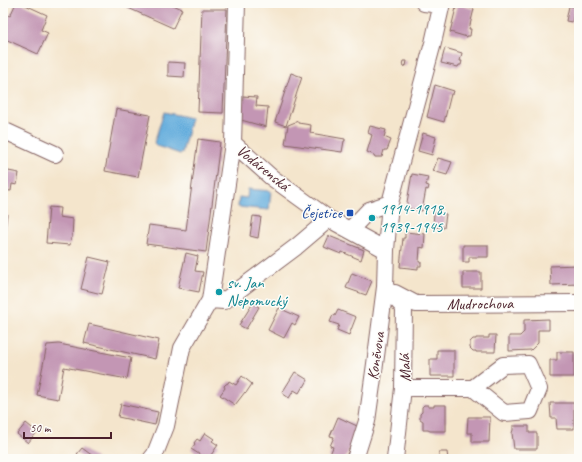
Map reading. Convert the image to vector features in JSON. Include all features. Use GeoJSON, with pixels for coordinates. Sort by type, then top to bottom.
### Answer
{"type":"FeatureCollection","features":[{"type":"Feature","properties":{"kind":"street","name":"Vodárenská"},"geometry":{"type":"LineString","coordinates":[[151,459],[155,454],[166,426],[182,348],[210,300],[233,143],[237,3]]}},
{"type":"Feature","properties":{"kind":"street"},"geometry":{"type":"LineString","coordinates":[[424,3],[442,4]]}},
{"type":"Feature","properties":{"kind":"street","name":"Koněvova"},"geometry":{"type":"LineString","coordinates":[[355,459],[366,421],[375,364],[385,287],[386,250],[390,203],[442,4]]}},
{"type":"Feature","properties":{"kind":"street"},"geometry":{"type":"LineString","coordinates":[[3,130],[55,154]]}},
{"type":"Feature","properties":{"kind":"street","name":"Vodárenská"},"geometry":{"type":"LineString","coordinates":[[233,143],[271,177],[329,219]]}},
{"type":"Feature","properties":{"kind":"street"},"geometry":{"type":"LineString","coordinates":[[350,230],[369,210],[390,203]]}},
{"type":"Feature","properties":{"kind":"street"},"geometry":{"type":"LineString","coordinates":[[210,300],[224,301],[296,247],[329,219],[386,250]]}},
{"type":"Feature","properties":{"kind":"street","name":"Mudrochova"},"geometry":{"type":"LineString","coordinates":[[385,287],[416,304],[579,303]]}},
{"type":"Feature","properties":{"kind":"street","name":"Malá"},"geometry":{"type":"LineString","coordinates":[[385,287],[404,308],[402,388],[473,388]]}},
{"type":"Feature","properties":{"kind":"street"},"geometry":{"type":"LineString","coordinates":[[396,459],[402,388]]}},
{"type":"Feature","properties":{"kind":"water"},"geometry":{"type":"Polygon","coordinates":[[[164,112],[191,118],[182,153],[180,154],[157,146],[154,143],[164,112]]]}},
{"type":"Feature","properties":{"kind":"water"},"geometry":{"type":"Polygon","coordinates":[[[248,189],[271,191],[269,210],[238,207],[239,197],[247,198],[248,189]]]}},
{"type":"Feature","properties":{"kind":"building"},"geometry":{"type":"Polygon","coordinates":[[[16,3],[21,3],[47,15],[41,30],[48,33],[38,54],[3,38],[3,13],[10,16],[16,3]]]}},
{"type":"Feature","properties":{"kind":"building"},"geometry":{"type":"Polygon","coordinates":[[[117,3],[169,3],[182,9],[173,28],[117,3]]]}},
{"type":"Feature","properties":{"kind":"building"},"geometry":{"type":"Polygon","coordinates":[[[457,4],[474,9],[469,29],[471,29],[470,36],[467,37],[450,32],[457,4]]]}},
{"type":"Feature","properties":{"kind":"building"},"geometry":{"type":"Polygon","coordinates":[[[569,6],[575,7],[572,22],[566,21],[569,6]]]}},
{"type":"Feature","properties":{"kind":"building"},"geometry":{"type":"Polygon","coordinates":[[[202,9],[227,9],[223,113],[198,112],[202,9]]]}},
{"type":"Feature","properties":{"kind":"building"},"geometry":{"type":"Polygon","coordinates":[[[445,48],[462,53],[460,61],[462,61],[461,65],[458,67],[441,63],[445,48]]]}},
{"type":"Feature","properties":{"kind":"building"},"geometry":{"type":"Polygon","coordinates":[[[403,61],[407,61],[405,67],[402,65],[403,61]]]}},
{"type":"Feature","properties":{"kind":"building"},"geometry":{"type":"Polygon","coordinates":[[[168,62],[185,63],[184,77],[168,76],[168,62]]]}},
{"type":"Feature","properties":{"kind":"building"},"geometry":{"type":"Polygon","coordinates":[[[291,73],[302,77],[286,126],[275,122],[291,73]]]}},
{"type":"Feature","properties":{"kind":"building"},"geometry":{"type":"Polygon","coordinates":[[[435,85],[454,91],[453,94],[451,94],[444,122],[427,117],[435,85]]]}},
{"type":"Feature","properties":{"kind":"building"},"geometry":{"type":"Polygon","coordinates":[[[242,96],[257,97],[256,106],[268,107],[266,127],[241,120],[242,96]]]}},
{"type":"Feature","properties":{"kind":"building"},"geometry":{"type":"Polygon","coordinates":[[[116,109],[150,115],[138,177],[105,171],[116,109]]]}},
{"type":"Feature","properties":{"kind":"building"},"geometry":{"type":"Polygon","coordinates":[[[298,121],[298,123],[311,125],[310,133],[345,139],[342,152],[285,144],[288,125],[298,121]]]}},
{"type":"Feature","properties":{"kind":"building"},"geometry":{"type":"Polygon","coordinates":[[[370,126],[386,130],[384,137],[391,140],[387,150],[384,150],[382,157],[375,157],[367,152],[372,135],[368,133],[370,126]]]}},
{"type":"Feature","properties":{"kind":"building"},"geometry":{"type":"Polygon","coordinates":[[[423,133],[436,137],[432,155],[418,151],[423,133]]]}},
{"type":"Feature","properties":{"kind":"building"},"geometry":{"type":"Polygon","coordinates":[[[198,139],[220,142],[206,252],[146,244],[149,225],[186,230],[198,139]]]}},
{"type":"Feature","properties":{"kind":"building"},"geometry":{"type":"Polygon","coordinates":[[[438,158],[452,162],[447,175],[433,171],[438,158]]]}},
{"type":"Feature","properties":{"kind":"building"},"geometry":{"type":"Polygon","coordinates":[[[3,170],[19,173],[17,185],[12,184],[11,191],[3,190],[3,170]]]}},
{"type":"Feature","properties":{"kind":"building"},"geometry":{"type":"Polygon","coordinates":[[[412,174],[428,177],[426,185],[429,186],[428,190],[426,189],[422,211],[406,208],[412,174]]]}},
{"type":"Feature","properties":{"kind":"building"},"geometry":{"type":"Polygon","coordinates":[[[49,207],[60,208],[59,217],[73,219],[70,245],[46,243],[49,207]]]}},
{"type":"Feature","properties":{"kind":"building"},"geometry":{"type":"Polygon","coordinates":[[[3,213],[7,214],[5,230],[3,229],[3,213]]]}},
{"type":"Feature","properties":{"kind":"building"},"geometry":{"type":"Polygon","coordinates":[[[434,213],[446,214],[444,228],[433,227],[434,213]]]}},
{"type":"Feature","properties":{"kind":"building"},"geometry":{"type":"Polygon","coordinates":[[[253,216],[261,217],[258,238],[250,236],[253,216]]]}},
{"type":"Feature","properties":{"kind":"building"},"geometry":{"type":"Polygon","coordinates":[[[405,232],[425,234],[424,248],[420,247],[419,262],[421,262],[421,266],[418,266],[418,269],[400,267],[405,232]]]}},
{"type":"Feature","properties":{"kind":"building"},"geometry":{"type":"Polygon","coordinates":[[[329,236],[364,250],[361,260],[342,252],[341,254],[324,247],[329,236]]]}},
{"type":"Feature","properties":{"kind":"building"},"geometry":{"type":"Polygon","coordinates":[[[463,245],[488,245],[488,257],[469,257],[469,262],[463,262],[463,245]]]}},
{"type":"Feature","properties":{"kind":"building"},"geometry":{"type":"Polygon","coordinates":[[[186,253],[198,256],[195,271],[203,272],[199,292],[178,288],[186,253]]]}},
{"type":"Feature","properties":{"kind":"building"},"geometry":{"type":"Polygon","coordinates":[[[89,257],[110,262],[102,294],[81,289],[89,257]]]}},
{"type":"Feature","properties":{"kind":"building"},"geometry":{"type":"Polygon","coordinates":[[[578,265],[579,284],[551,285],[550,266],[578,265]]]}},
{"type":"Feature","properties":{"kind":"building"},"geometry":{"type":"Polygon","coordinates":[[[463,272],[481,272],[481,288],[463,288],[463,272]]]}},
{"type":"Feature","properties":{"kind":"building"},"geometry":{"type":"Polygon","coordinates":[[[352,273],[372,281],[366,295],[346,288],[352,273]]]}},
{"type":"Feature","properties":{"kind":"building"},"geometry":{"type":"Polygon","coordinates":[[[253,303],[259,307],[246,329],[239,325],[253,303]]]}},
{"type":"Feature","properties":{"kind":"building"},"geometry":{"type":"Polygon","coordinates":[[[279,308],[299,317],[295,325],[292,323],[284,338],[268,330],[279,308]]]}},
{"type":"Feature","properties":{"kind":"building"},"geometry":{"type":"Polygon","coordinates":[[[338,310],[356,317],[349,335],[337,330],[339,325],[330,322],[333,315],[335,316],[338,310]]]}},
{"type":"Feature","properties":{"kind":"building"},"geometry":{"type":"Polygon","coordinates":[[[549,319],[549,330],[538,330],[538,343],[531,350],[509,351],[509,336],[520,336],[524,332],[524,320],[549,319]]]}},
{"type":"Feature","properties":{"kind":"building"},"geometry":{"type":"Polygon","coordinates":[[[89,324],[159,340],[155,359],[84,343],[89,324]]]}},
{"type":"Feature","properties":{"kind":"building"},"geometry":{"type":"Polygon","coordinates":[[[489,335],[496,335],[495,352],[476,352],[470,348],[470,342],[473,339],[489,338],[489,335]]]}},
{"type":"Feature","properties":{"kind":"building"},"geometry":{"type":"Polygon","coordinates":[[[59,344],[131,358],[127,379],[64,367],[58,399],[37,395],[47,345],[59,344]]]}},
{"type":"Feature","properties":{"kind":"building"},"geometry":{"type":"Polygon","coordinates":[[[437,350],[454,350],[454,376],[430,376],[430,359],[437,359],[437,350]]]}},
{"type":"Feature","properties":{"kind":"building"},"geometry":{"type":"Polygon","coordinates":[[[557,352],[574,352],[574,377],[550,377],[550,360],[557,360],[557,352]]]}},
{"type":"Feature","properties":{"kind":"building"},"geometry":{"type":"Polygon","coordinates":[[[295,372],[308,380],[299,393],[294,390],[289,398],[282,393],[295,372]]]}},
{"type":"Feature","properties":{"kind":"building"},"geometry":{"type":"Polygon","coordinates":[[[242,376],[252,384],[235,405],[220,395],[225,388],[224,386],[229,381],[236,385],[242,376]]]}},
{"type":"Feature","properties":{"kind":"building"},"geometry":{"type":"Polygon","coordinates":[[[550,403],[574,403],[574,429],[557,429],[556,418],[551,418],[550,403]]]}},
{"type":"Feature","properties":{"kind":"building"},"geometry":{"type":"Polygon","coordinates":[[[121,404],[158,412],[155,425],[118,417],[121,404]]]}},
{"type":"Feature","properties":{"kind":"building"},"geometry":{"type":"Polygon","coordinates":[[[424,405],[434,407],[434,405],[446,405],[446,431],[423,430],[423,421],[420,419],[420,414],[424,405]]]}},
{"type":"Feature","properties":{"kind":"building"},"geometry":{"type":"Polygon","coordinates":[[[338,417],[357,426],[355,436],[345,459],[333,459],[329,457],[333,447],[330,446],[334,437],[330,436],[338,417]]]}},
{"type":"Feature","properties":{"kind":"building"},"geometry":{"type":"Polygon","coordinates":[[[468,417],[490,417],[489,442],[472,442],[472,433],[467,433],[468,417]]]}},
{"type":"Feature","properties":{"kind":"building"},"geometry":{"type":"Polygon","coordinates":[[[26,423],[37,432],[28,443],[17,434],[26,423]]]}},
{"type":"Feature","properties":{"kind":"building"},"geometry":{"type":"Polygon","coordinates":[[[513,426],[529,426],[529,433],[537,433],[537,449],[514,449],[512,433],[513,426]]]}},
{"type":"Feature","properties":{"kind":"building"},"geometry":{"type":"Polygon","coordinates":[[[205,433],[214,439],[212,441],[218,445],[208,459],[191,449],[197,439],[200,441],[205,433]]]}},
{"type":"Feature","properties":{"kind":"building"},"geometry":{"type":"Polygon","coordinates":[[[82,448],[97,459],[81,459],[82,457],[77,454],[82,448]]]}},
{"type":"Feature","properties":{"kind":"building"},"geometry":{"type":"Polygon","coordinates":[[[439,452],[447,452],[448,459],[439,459],[439,452]]]}},
{"type":"Feature","properties":{"kind":"place","name":"Čejetice"},"geometry":{"type":"Point","coordinates":[350,213]}},
{"type":"Feature","properties":{"kind":"place","name":"1914-1918, 1939-1945"},"geometry":{"type":"Point","coordinates":[372,218]}},
{"type":"Feature","properties":{"kind":"place","name":"sv. Jan Nepomucký"},"geometry":{"type":"Point","coordinates":[219,292]}}]}
